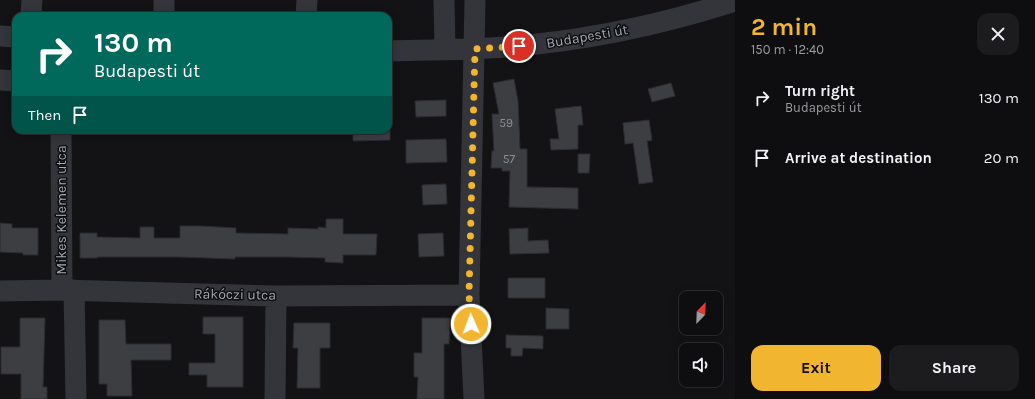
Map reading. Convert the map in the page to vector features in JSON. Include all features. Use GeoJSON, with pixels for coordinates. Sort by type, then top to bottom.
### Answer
{"type":"FeatureCollection","features":[{"type":"Feature","properties":{"kind":"street"},"geometry":{"type":"LineString","coordinates":[[31,12],[32,0]]}},
{"type":"Feature","properties":{"kind":"street"},"geometry":{"type":"LineString","coordinates":[[164,0],[164,12]]}},
{"type":"Feature","properties":{"kind":"street"},"geometry":{"type":"LineString","coordinates":[[306,12],[307,0]]}},
{"type":"Feature","properties":{"kind":"street"},"geometry":{"type":"LineString","coordinates":[[444,0],[445,49]]}},
{"type":"Feature","properties":{"kind":"street"},"geometry":{"type":"LineString","coordinates":[[474,399],[469,295],[475,0]]}},
{"type":"Feature","properties":{"kind":"street","name":"Budapesti út"},"geometry":{"type":"LineString","coordinates":[[392,51],[507,47],[596,35],[659,22],[708,10],[735,1]]}},
{"type":"Feature","properties":{"kind":"street"},"geometry":{"type":"LineString","coordinates":[[0,36],[12,37]]}},
{"type":"Feature","properties":{"kind":"street"},"geometry":{"type":"LineString","coordinates":[[0,80],[12,81]]}},
{"type":"Feature","properties":{"kind":"street","name":"Mikes Kelemen utca"},"geometry":{"type":"LineString","coordinates":[[61,134],[68,290],[76,399]]}},
{"type":"Feature","properties":{"kind":"street","name":"Rákóczi utca"},"geometry":{"type":"LineString","coordinates":[[0,291],[68,290],[276,296],[469,295]]}},
{"type":"Feature","properties":{"kind":"street"},"geometry":{"type":"LineString","coordinates":[[275,399],[276,296]]}},
{"type":"Feature","properties":{"kind":"building"},"geometry":{"type":"Polygon","coordinates":[[[514,79],[518,101],[520,149],[527,149],[527,187],[578,188],[578,209],[509,207],[510,171],[502,171],[502,168],[491,168],[492,151],[494,151],[492,114],[499,114],[493,83],[514,79]]]}},
{"type":"Feature","properties":{"kind":"building"},"geometry":{"type":"Polygon","coordinates":[[[671,83],[675,96],[652,102],[648,89],[671,83]]]}},
{"type":"Feature","properties":{"kind":"building"},"geometry":{"type":"Polygon","coordinates":[[[446,100],[446,116],[416,117],[415,101],[446,100]]]}},
{"type":"Feature","properties":{"kind":"building"},"geometry":{"type":"Polygon","coordinates":[[[581,106],[583,125],[578,125],[578,149],[551,150],[550,139],[559,139],[555,109],[581,106]]]}},
{"type":"Feature","properties":{"kind":"building"},"geometry":{"type":"Polygon","coordinates":[[[649,120],[652,140],[647,141],[653,182],[639,184],[633,143],[625,144],[623,123],[649,120]]]}},
{"type":"Feature","properties":{"kind":"building"},"geometry":{"type":"Polygon","coordinates":[[[353,134],[390,134],[390,140],[353,141],[353,134]]]}},
{"type":"Feature","properties":{"kind":"building"},"geometry":{"type":"Polygon","coordinates":[[[446,139],[447,162],[406,163],[406,140],[446,139]]]}},
{"type":"Feature","properties":{"kind":"building"},"geometry":{"type":"Polygon","coordinates":[[[578,154],[590,154],[589,173],[578,173],[578,154]]]}},
{"type":"Feature","properties":{"kind":"building"},"geometry":{"type":"Polygon","coordinates":[[[446,184],[447,204],[423,205],[422,185],[446,184]]]}},
{"type":"Feature","properties":{"kind":"building"},"geometry":{"type":"Polygon","coordinates":[[[326,219],[343,219],[343,234],[377,234],[376,255],[343,255],[343,263],[325,262],[325,258],[288,257],[235,257],[235,259],[180,257],[80,258],[80,233],[97,233],[97,237],[140,238],[140,227],[154,227],[154,238],[180,238],[180,226],[200,226],[236,228],[236,233],[288,234],[288,228],[326,228],[326,219]]]}},
{"type":"Feature","properties":{"kind":"building"},"geometry":{"type":"Polygon","coordinates":[[[0,223],[12,224],[12,228],[38,228],[38,255],[0,252],[0,223]]]}},
{"type":"Feature","properties":{"kind":"building"},"geometry":{"type":"Polygon","coordinates":[[[528,228],[528,241],[548,240],[549,253],[510,254],[509,229],[528,228]]]}},
{"type":"Feature","properties":{"kind":"building"},"geometry":{"type":"Polygon","coordinates":[[[443,233],[444,256],[419,257],[418,234],[443,233]]]}},
{"type":"Feature","properties":{"kind":"building"},"geometry":{"type":"Polygon","coordinates":[[[508,278],[545,278],[545,298],[508,298],[508,278]]]}},
{"type":"Feature","properties":{"kind":"building"},"geometry":{"type":"Polygon","coordinates":[[[546,308],[569,309],[569,329],[546,329],[546,308]]]}},
{"type":"Feature","properties":{"kind":"building"},"geometry":{"type":"Polygon","coordinates":[[[203,317],[243,317],[243,387],[207,387],[207,375],[189,375],[189,363],[215,363],[215,334],[203,334],[203,317]]]}},
{"type":"Feature","properties":{"kind":"building"},"geometry":{"type":"Polygon","coordinates":[[[20,318],[45,318],[43,387],[47,387],[47,399],[21,399],[21,374],[1,374],[1,347],[20,347],[20,318]]]}},
{"type":"Feature","properties":{"kind":"building"},"geometry":{"type":"Polygon","coordinates":[[[422,318],[450,318],[449,344],[444,344],[444,399],[417,399],[418,377],[414,377],[414,353],[422,353],[422,318]]]}},
{"type":"Feature","properties":{"kind":"building"},"geometry":{"type":"Polygon","coordinates":[[[99,320],[125,320],[126,344],[171,344],[171,360],[131,360],[132,396],[107,396],[107,384],[99,384],[99,320]]]}},
{"type":"Feature","properties":{"kind":"building"},"geometry":{"type":"Polygon","coordinates":[[[294,323],[330,323],[330,348],[320,348],[320,388],[297,388],[298,348],[293,348],[294,323]]]}},
{"type":"Feature","properties":{"kind":"building"},"geometry":{"type":"Polygon","coordinates":[[[506,335],[543,336],[543,349],[523,348],[522,356],[511,356],[511,348],[506,348],[506,335]]]}},
{"type":"Feature","properties":{"kind":"route"},"geometry":{"type":"LineString","coordinates":[[471,324],[469,295],[475,49],[519,46]]}}]}
